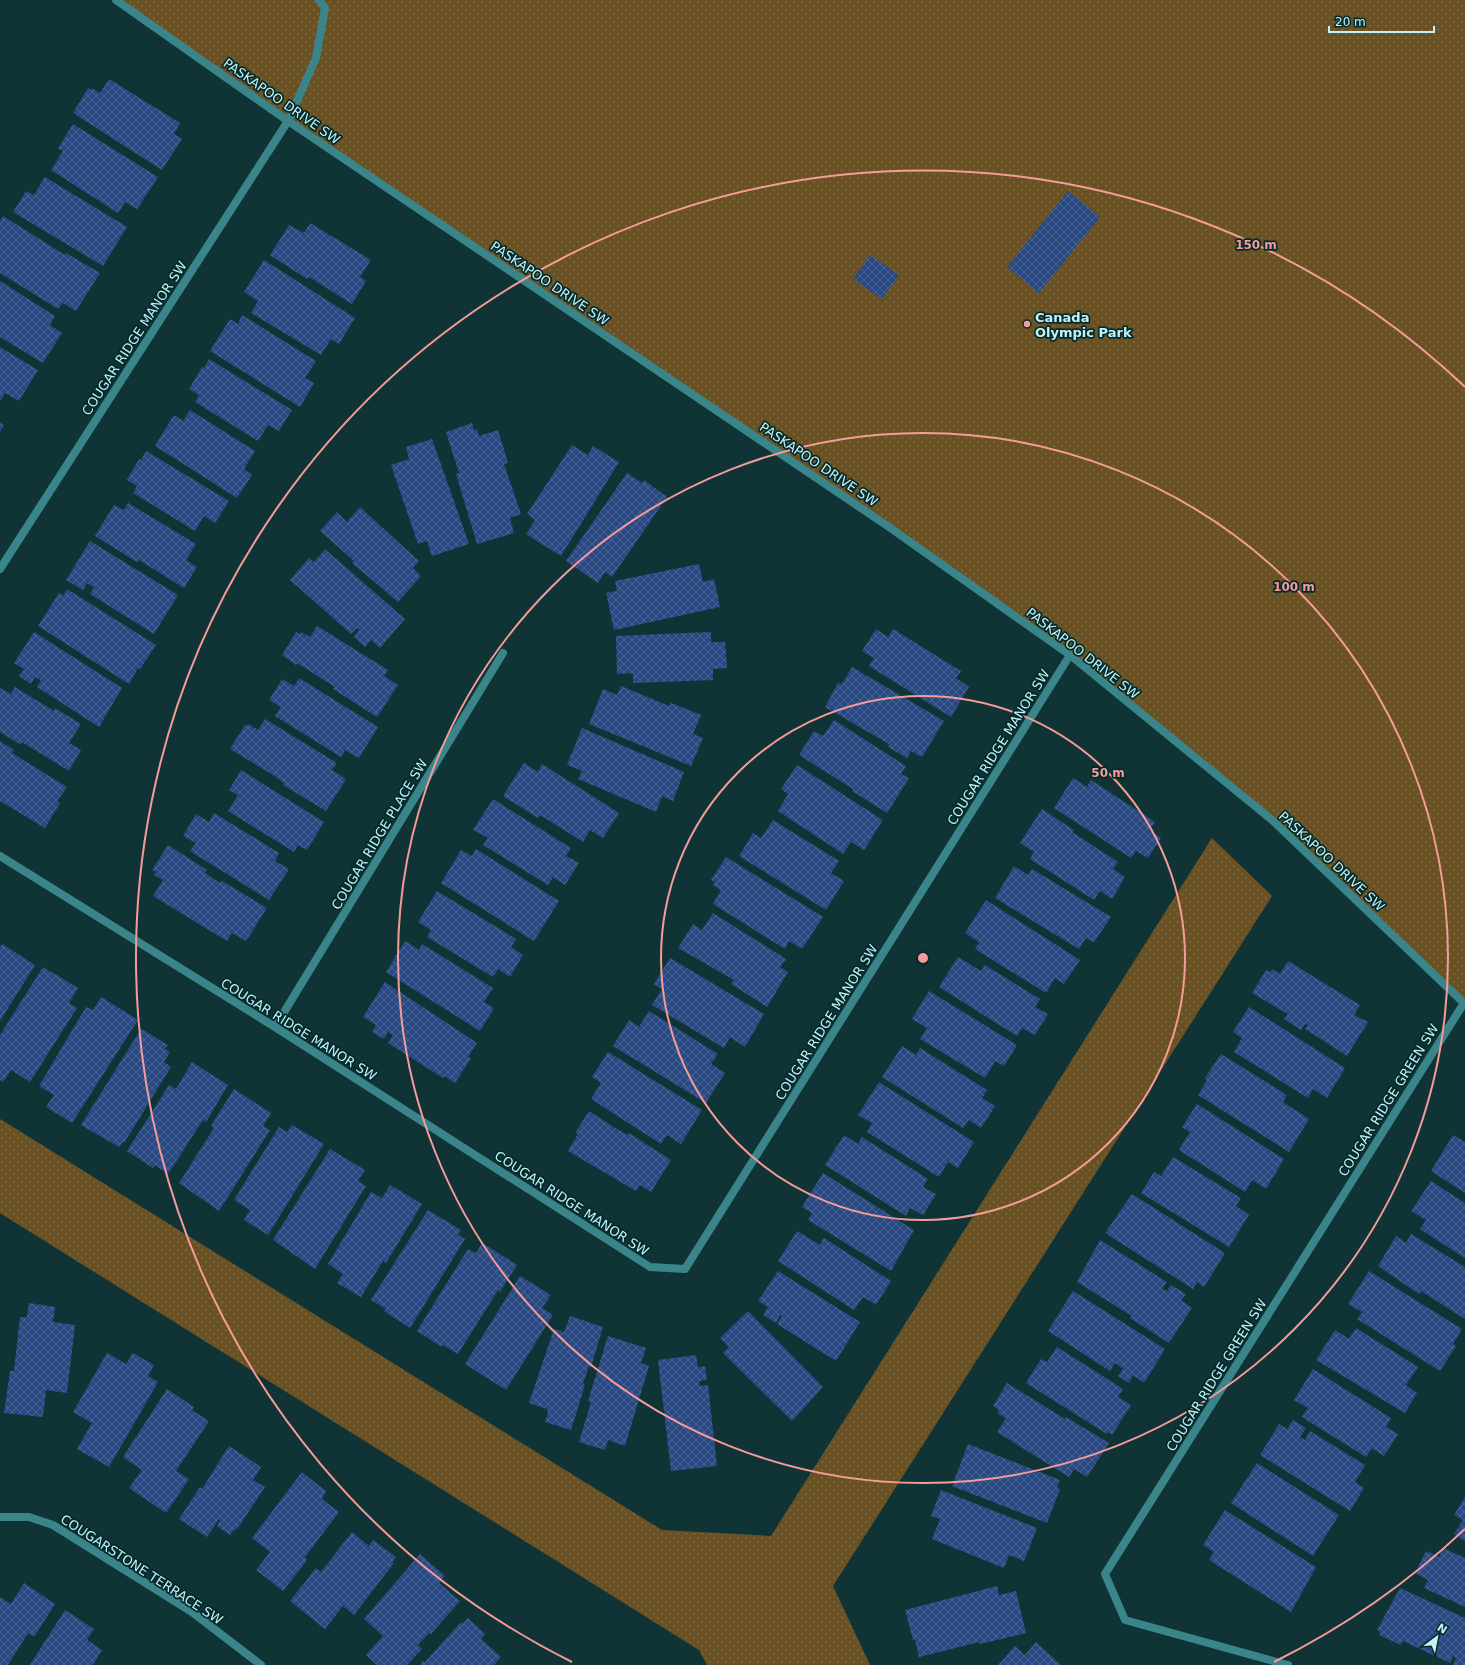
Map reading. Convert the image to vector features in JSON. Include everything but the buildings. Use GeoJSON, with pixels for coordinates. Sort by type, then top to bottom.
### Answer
{"type":"FeatureCollection","features":[{"type":"Feature","properties":{"kind":"street","name":"PASKAPOO DRIVE SW"},"geometry":{"type":"LineString","coordinates":[[116,0],[288,121],[890,527],[1070,655],[1272,820],[1464,1003]]}},
{"type":"Feature","properties":{"kind":"street","name":"COUGAR RIDGE MANOR SW"},"geometry":{"type":"LineString","coordinates":[[0,569],[288,121],[316,58],[325,8],[319,0]]}},
{"type":"Feature","properties":{"kind":"street","name":"COUGAR RIDGE PLACE SW"},"geometry":{"type":"LineString","coordinates":[[275,1027],[503,653]]}},
{"type":"Feature","properties":{"kind":"street","name":"COUGAR RIDGE MANOR SW"},"geometry":{"type":"LineString","coordinates":[[0,856],[275,1027],[650,1267],[685,1269],[1070,655]]}},
{"type":"Feature","properties":{"kind":"street","name":"COUGAR RIDGE GREEN SW"},"geometry":{"type":"LineString","coordinates":[[1288,1665],[1125,1620],[1105,1574],[1464,1003]]}},
{"type":"Feature","properties":{"kind":"street","name":"COUGARSTONE TERRACE SW"},"geometry":{"type":"LineString","coordinates":[[0,1517],[29,1516],[53,1525],[192,1612],[261,1665]]}},
{"type":"Feature","properties":{"kind":"shaded area","name":"Canada Olympic Park"},"geometry":{"type":"Polygon","coordinates":[[[116,0],[1465,0],[1465,1004],[1272,820],[1070,655],[116,0]]]}},
{"type":"Feature","properties":{"kind":"shaded area"},"geometry":{"type":"Polygon","coordinates":[[[1212,838],[1272,896],[833,1586],[870,1665],[707,1665],[699,1650],[0,1213],[0,1119],[662,1530],[771,1536],[1212,838]]]}},
{"type":"Feature","properties":{"kind":"place","name":"Canada Olympic Park"},"geometry":{"type":"Point","coordinates":[1027,324]}}]}
